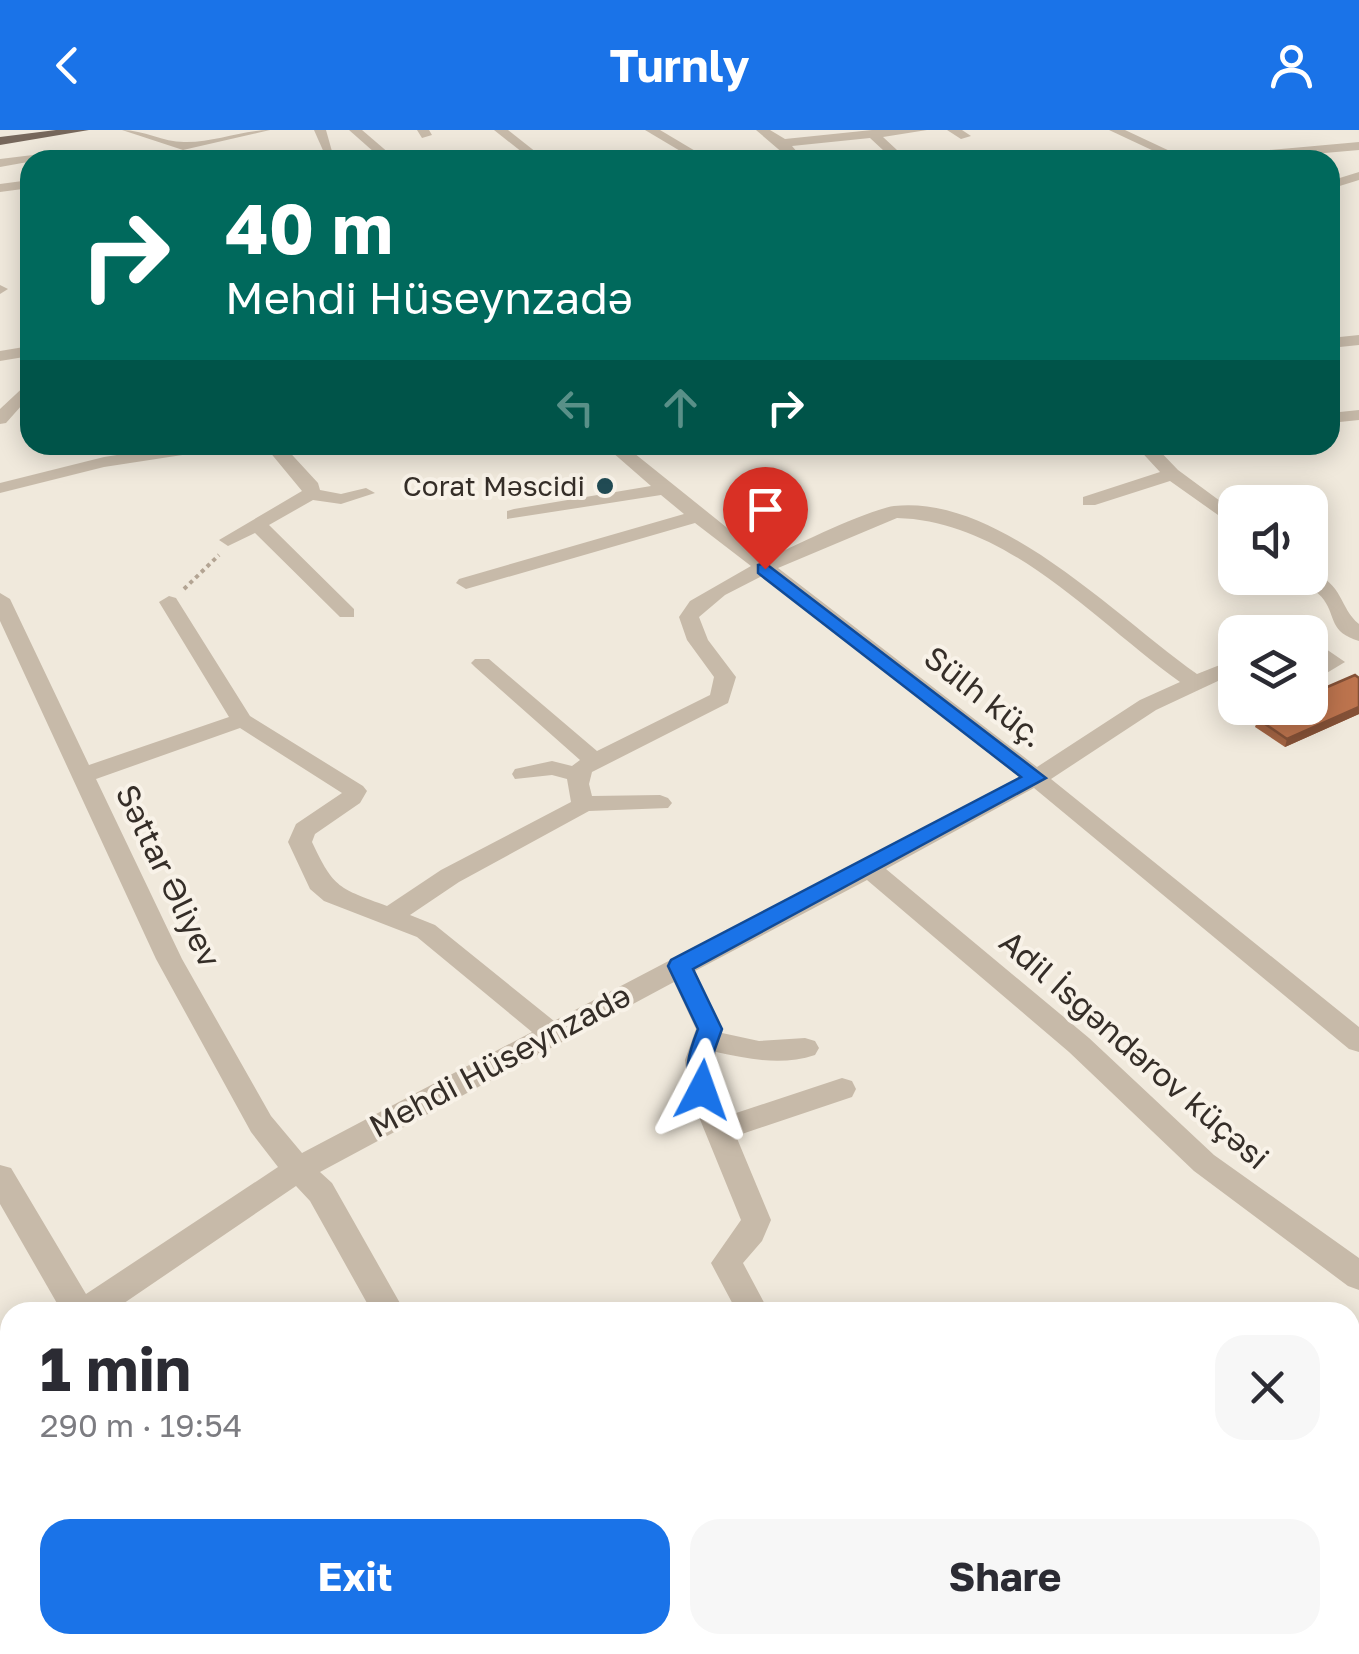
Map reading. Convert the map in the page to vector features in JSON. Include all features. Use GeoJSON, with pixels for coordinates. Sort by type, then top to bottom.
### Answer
{"type":"FeatureCollection","features":[{"type":"Feature","properties":{"kind":"main road"},"geometry":{"type":"LineString","coordinates":[[0,139],[44,130]]}},
{"type":"Feature","properties":{"kind":"main road"},"geometry":{"type":"LineString","coordinates":[[0,139],[83,130]]}},
{"type":"Feature","properties":{"kind":"street"},"geometry":{"type":"LineString","coordinates":[[128,130],[184,146],[264,130]]}},
{"type":"Feature","properties":{"kind":"street"},"geometry":{"type":"LineString","coordinates":[[172,130],[189,150]]}},
{"type":"Feature","properties":{"kind":"street"},"geometry":{"type":"LineString","coordinates":[[355,130],[378,150]]}},
{"type":"Feature","properties":{"kind":"street"},"geometry":{"type":"LineString","coordinates":[[500,130],[527,150]]}},
{"type":"Feature","properties":{"kind":"street"},"geometry":{"type":"LineString","coordinates":[[651,130],[686,150]]}},
{"type":"Feature","properties":{"kind":"street"},"geometry":{"type":"LineString","coordinates":[[762,130],[789,150]]}},
{"type":"Feature","properties":{"kind":"street"},"geometry":{"type":"LineString","coordinates":[[783,143],[921,130]]}},
{"type":"Feature","properties":{"kind":"street"},"geometry":{"type":"LineString","coordinates":[[1115,130],[1160,150]]}},
{"type":"Feature","properties":{"kind":"street"},"geometry":{"type":"LineString","coordinates":[[872,134],[891,150]]}},
{"type":"Feature","properties":{"kind":"street"},"geometry":{"type":"LineString","coordinates":[[19,138],[27,150]]}},
{"type":"Feature","properties":{"kind":"street"},"geometry":{"type":"LineString","coordinates":[[1314,150],[1359,146]]}},
{"type":"Feature","properties":{"kind":"street"},"geometry":{"type":"LineString","coordinates":[[74,455],[79,468]]}},
{"type":"Feature","properties":{"kind":"street"},"geometry":{"type":"LineString","coordinates":[[0,488],[79,468],[155,455]]}},
{"type":"Feature","properties":{"kind":"street"},"geometry":{"type":"LineString","coordinates":[[282,455],[312,487],[310,494]]}},
{"type":"Feature","properties":{"kind":"street","name":"Sülh küç."},"geometry":{"type":"LineString","coordinates":[[624,455],[1036,778],[1359,1042]]}},
{"type":"Feature","properties":{"kind":"street"},"geometry":{"type":"LineString","coordinates":[[1154,455],[1172,474],[1218,508]]}},
{"type":"Feature","properties":{"kind":"street"},"geometry":{"type":"LineString","coordinates":[[1089,501],[1172,474]]}},
{"type":"Feature","properties":{"kind":"street"},"geometry":{"type":"LineString","coordinates":[[514,515],[663,488]]}},
{"type":"Feature","properties":{"kind":"street"},"geometry":{"type":"LineString","coordinates":[[228,540],[310,494],[341,499],[366,493]]}},
{"type":"Feature","properties":{"kind":"street"},"geometry":{"type":"LineString","coordinates":[[523,774],[552,768],[586,768],[720,698],[725,677],[690,625],[689,614],[710,593],[894,512],[923,512],[980,530],[1000,541],[1092,602],[1157,658],[1194,682]]}},
{"type":"Feature","properties":{"kind":"street"},"geometry":{"type":"LineString","coordinates":[[466,583],[698,516]]}},
{"type":"Feature","properties":{"kind":"street"},"geometry":{"type":"LineString","coordinates":[[256,523],[347,613]]}},
{"type":"Feature","properties":{"kind":"street"},"geometry":{"type":"LineString","coordinates":[[1328,617],[1359,593]]}},
{"type":"Feature","properties":{"kind":"street"},"geometry":{"type":"LineString","coordinates":[[1325,595],[1359,635]]}},
{"type":"Feature","properties":{"kind":"street","name":"Səttar Əliyev"},"geometry":{"type":"LineString","coordinates":[[0,599],[169,960],[261,1124],[320,1192],[383,1302]]}},
{"type":"Feature","properties":{"kind":"street"},"geometry":{"type":"LineString","coordinates":[[169,602],[242,720],[355,791],[352,798],[304,830],[300,842],[319,884],[333,896],[426,931],[551,1033]]}},
{"type":"Feature","properties":{"kind":"street"},"geometry":{"type":"LineString","coordinates":[[482,663],[586,768],[583,804]]}},
{"type":"Feature","properties":{"kind":"street","name":"Mehdi Hüseynzadə"},"geometry":{"type":"LineString","coordinates":[[97,1302],[298,1169],[1036,778],[1148,706],[1218,672]]}},
{"type":"Feature","properties":{"kind":"street"},"geometry":{"type":"LineString","coordinates":[[84,775],[242,720]]}},
{"type":"Feature","properties":{"kind":"street"},"geometry":{"type":"LineString","coordinates":[[390,916],[450,876],[583,804],[660,803]]}},
{"type":"Feature","properties":{"kind":"street","name":"Adil İsgəndərov küçəsi"},"geometry":{"type":"LineString","coordinates":[[869,868],[1079,1046],[1204,1163],[1359,1276]]}},
{"type":"Feature","properties":{"kind":"street"},"geometry":{"type":"LineString","coordinates":[[680,966],[710,1029],[699,1072],[756,1220],[755,1228],[730,1253],[727,1263],[748,1302]]}},
{"type":"Feature","properties":{"kind":"street"},"geometry":{"type":"LineString","coordinates":[[706,1040],[758,1051],[804,1048]]}},
{"type":"Feature","properties":{"kind":"street"},"geometry":{"type":"LineString","coordinates":[[719,1130],[842,1089]]}},
{"type":"Feature","properties":{"kind":"street"},"geometry":{"type":"LineString","coordinates":[[0,1177],[76,1302]]}},
{"type":"Feature","properties":{"kind":"path"},"geometry":{"type":"LineString","coordinates":[[169,602],[217,558],[228,540]]}},
{"type":"Feature","properties":{"kind":"building"},"geometry":{"type":"Polygon","coordinates":[[[1355,675],[1359,678],[1359,707],[1328,721],[1328,687],[1355,675]]]}},
{"type":"Feature","properties":{"kind":"building"},"geometry":{"type":"Polygon","coordinates":[[[1267,725],[1318,725],[1287,739],[1267,725]]]}},
{"type":"Feature","properties":{"kind":"place","name":"Corat Məscidi"},"geometry":{"type":"Point","coordinates":[605,486]}},
{"type":"Feature","properties":{"kind":"route"},"geometry":{"type":"LineString","coordinates":[[702,1090],[699,1060],[710,1029],[680,966],[1036,778],[765,569]]}}]}
